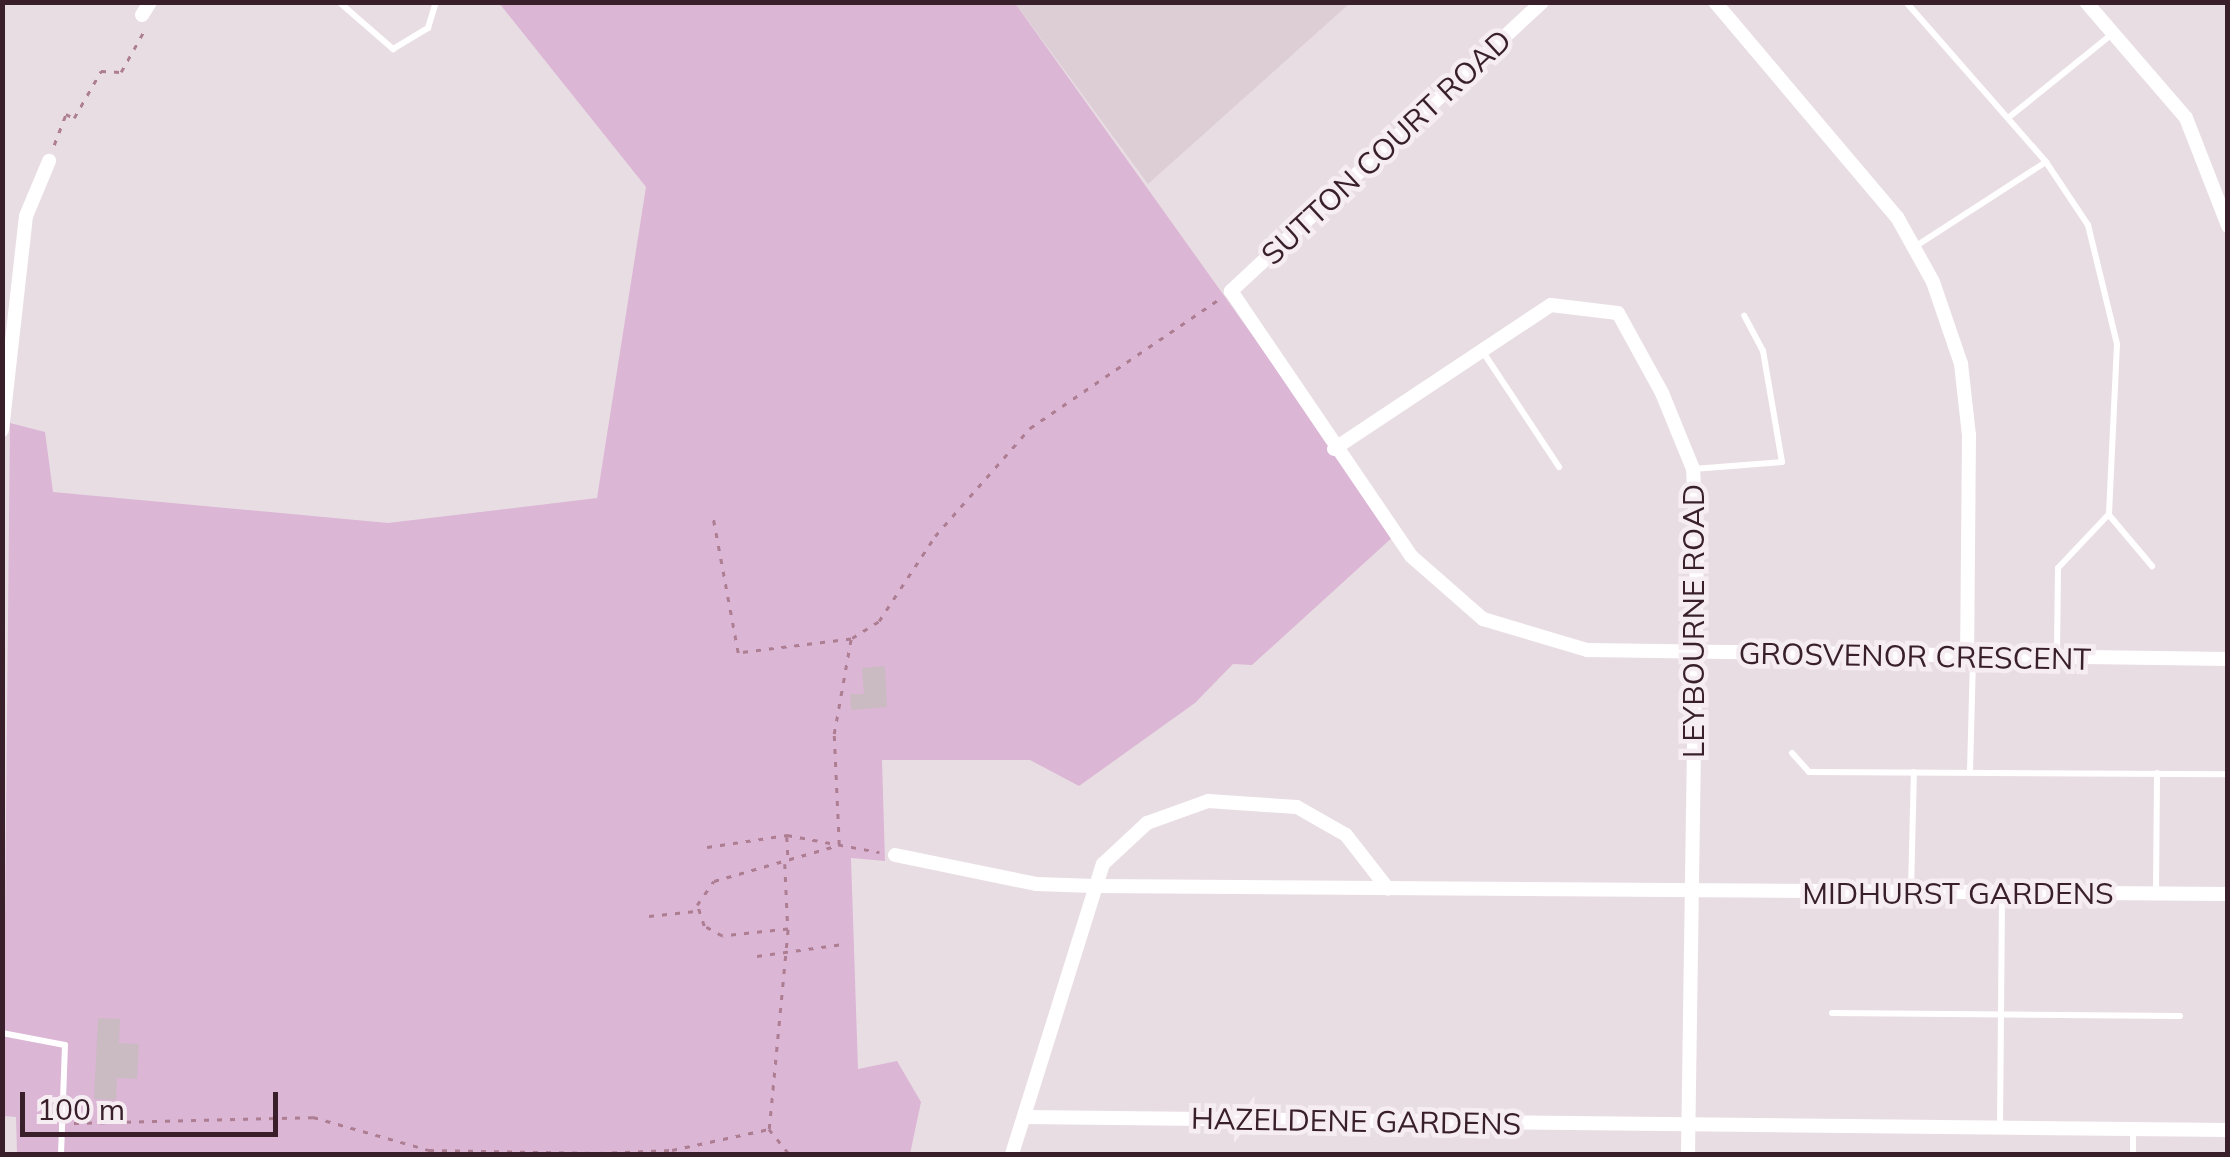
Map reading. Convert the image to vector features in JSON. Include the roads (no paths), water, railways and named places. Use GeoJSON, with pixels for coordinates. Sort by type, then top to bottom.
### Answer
{"type":"FeatureCollection","features":[{"type":"Feature","properties":{"kind":"street","name":"SUTTON COURT ROAD"},"geometry":{"type":"LineString","coordinates":[[1231,291],[1542,2]]}},
{"type":"Feature","properties":{"kind":"street"},"geometry":{"type":"LineString","coordinates":[[1715,2],[1833,137],[1914,248],[1961,364],[1970,657]]}},
{"type":"Feature","properties":{"kind":"street"},"geometry":{"type":"LineString","coordinates":[[2086,2],[2186,118],[2228,226]]}},
{"type":"Feature","properties":{"kind":"street"},"geometry":{"type":"LineString","coordinates":[[2,430],[26,216],[49,162]]}},
{"type":"Feature","properties":{"kind":"street","name":"GROSVENOR CRESCENT"},"geometry":{"type":"LineString","coordinates":[[1231,291],[1334,450],[1411,556],[1483,618],[1587,650],[2228,660]]}},
{"type":"Feature","properties":{"kind":"street","name":"LEYBOURNE ROAD"},"geometry":{"type":"LineString","coordinates":[[1334,450],[1552,305],[1618,313],[1693,469],[1696,654],[1688,1154]]}},
{"type":"Feature","properties":{"kind":"street"},"geometry":{"type":"LineString","coordinates":[[1012,1154],[1094,886],[1103,864],[1146,823],[1238,799],[1322,818],[1388,890]]}},
{"type":"Feature","properties":{"kind":"street","name":"MIDHURST GARDENS"},"geometry":{"type":"LineString","coordinates":[[895,854],[1036,884],[1094,886],[2228,894]]}},
{"type":"Feature","properties":{"kind":"street","name":"HAZELDENE GARDENS"},"geometry":{"type":"LineString","coordinates":[[1024,1117],[1688,1126]]}},
{"type":"Feature","properties":{"kind":"street"},"geometry":{"type":"LineString","coordinates":[[1688,1126],[2228,1130]]}},
{"type":"Feature","properties":{"kind":"lane"},"geometry":{"type":"LineString","coordinates":[[339,2],[393,50],[428,28],[436,2]]}},
{"type":"Feature","properties":{"kind":"lane"},"geometry":{"type":"LineString","coordinates":[[1906,2],[2046,162],[2080,207],[2112,304],[2109,514],[2152,566]]}},
{"type":"Feature","properties":{"kind":"lane"},"geometry":{"type":"LineString","coordinates":[[2008,118],[2114,33]]}},
{"type":"Feature","properties":{"kind":"lane"},"geometry":{"type":"LineString","coordinates":[[1914,248],[2046,162]]}},
{"type":"Feature","properties":{"kind":"lane"},"geometry":{"type":"LineString","coordinates":[[1693,469],[1782,462],[1763,351],[1744,316]]}},
{"type":"Feature","properties":{"kind":"lane"},"geometry":{"type":"LineString","coordinates":[[1482,351],[1559,467]]}},
{"type":"Feature","properties":{"kind":"lane"},"geometry":{"type":"LineString","coordinates":[[2057,658],[2058,568],[2109,514]]}},
{"type":"Feature","properties":{"kind":"lane"},"geometry":{"type":"LineString","coordinates":[[1970,657],[1970,772]]}},
{"type":"Feature","properties":{"kind":"lane"},"geometry":{"type":"LineString","coordinates":[[1792,753],[1808,772],[2228,774]]}},
{"type":"Feature","properties":{"kind":"lane"},"geometry":{"type":"LineString","coordinates":[[1911,893],[1914,772]]}},
{"type":"Feature","properties":{"kind":"lane"},"geometry":{"type":"LineString","coordinates":[[2156,894],[2157,773]]}},
{"type":"Feature","properties":{"kind":"lane"},"geometry":{"type":"LineString","coordinates":[[2000,1128],[2002,893]]}},
{"type":"Feature","properties":{"kind":"lane"},"geometry":{"type":"LineString","coordinates":[[1832,1013],[2180,1016]]}},
{"type":"Feature","properties":{"kind":"lane"},"geometry":{"type":"LineString","coordinates":[[2,1033],[65,1045],[61,1154]]}},
{"type":"Feature","properties":{"kind":"lane"},"geometry":{"type":"LineString","coordinates":[[2133,1130],[2133,1154]]}}]}
